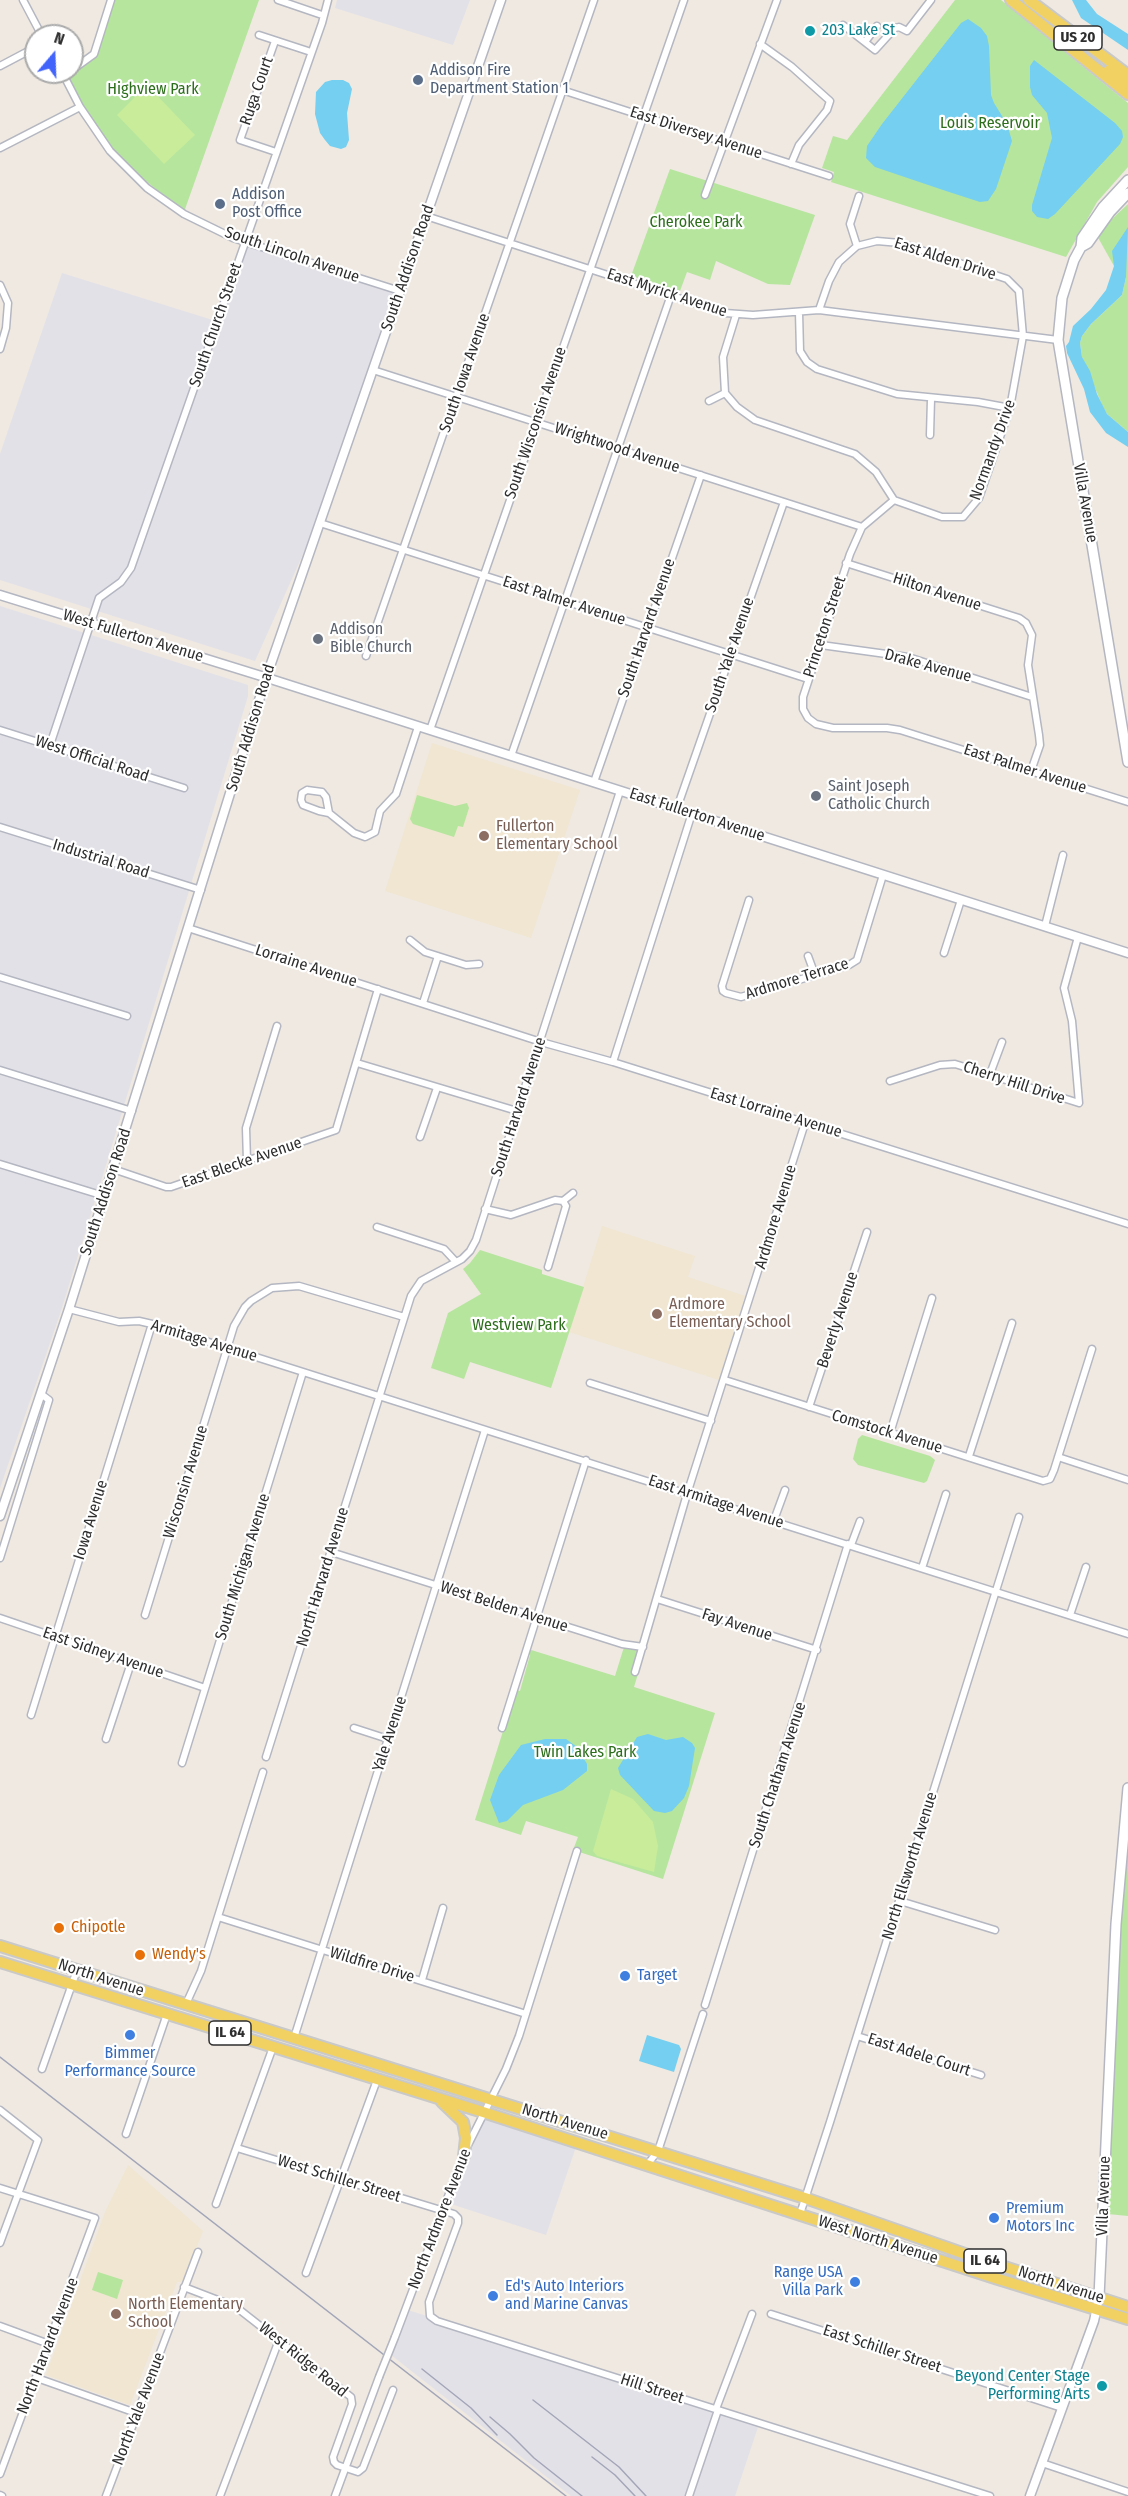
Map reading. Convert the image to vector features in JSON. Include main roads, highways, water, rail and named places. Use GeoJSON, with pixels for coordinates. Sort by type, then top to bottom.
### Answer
{"type":"FeatureCollection","features":[{"type":"Feature","properties":{"kind":"main road","name":"US 20"},"geometry":{"type":"LineString","coordinates":[[1011,0],[1128,94]]}},
{"type":"Feature","properties":{"kind":"main road","name":"US 20"},"geometry":{"type":"LineString","coordinates":[[1029,0],[1128,75]]}},
{"type":"Feature","properties":{"kind":"main road"},"geometry":{"type":"LineString","coordinates":[[1093,67],[1109,71],[1128,85]]}},
{"type":"Feature","properties":{"kind":"main road","name":"Villa Avenue"},"geometry":{"type":"LineString","coordinates":[[1128,180],[1090,223],[1082,238],[1081,247],[1074,260],[1062,298],[1058,340],[1128,762]]}},
{"type":"Feature","properties":{"kind":"main road","name":"Villa Avenue"},"geometry":{"type":"LineString","coordinates":[[1081,247],[1088,243],[1110,212],[1128,193]]}},
{"type":"Feature","properties":{"kind":"main road","name":"Villa Avenue"},"geometry":{"type":"LineString","coordinates":[[1099,2297],[1116,1924],[1128,1788]]}},
{"type":"Feature","properties":{"kind":"main road","name":"North Avenue"},"geometry":{"type":"LineString","coordinates":[[0,1946],[805,2198],[971,2256],[1128,2307]]}},
{"type":"Feature","properties":{"kind":"main road","name":"North Avenue"},"geometry":{"type":"LineString","coordinates":[[0,1962],[483,2112],[800,2214]]}},
{"type":"Feature","properties":{"kind":"main road"},"geometry":{"type":"LineString","coordinates":[[440,2099],[463,2122],[466,2130],[464,2156]]}},
{"type":"Feature","properties":{"kind":"main road","name":"West North Avenue"},"geometry":{"type":"LineString","coordinates":[[800,2214],[984,2275],[1128,2319]]}},
{"type":"Feature","properties":{"kind":"water"},"geometry":{"type":"Polygon","coordinates":[[[1072,0],[1086,0],[1097,14],[1128,34],[1128,50],[1081,18],[1072,0]]]}},
{"type":"Feature","properties":{"kind":"water"},"geometry":{"type":"Polygon","coordinates":[[[968,19],[981,28],[987,36],[991,95],[1007,124],[1012,141],[996,189],[988,201],[980,202],[875,167],[866,158],[867,146],[882,124],[961,23],[968,19]]]}},
{"type":"Feature","properties":{"kind":"water"},"geometry":{"type":"Polygon","coordinates":[[[1034,60],[1115,123],[1122,131],[1123,137],[1120,144],[1048,219],[1037,217],[1032,211],[1052,138],[1047,113],[1032,95],[1030,87],[1030,66],[1034,60]]]}},
{"type":"Feature","properties":{"kind":"water"},"geometry":{"type":"Polygon","coordinates":[[[343,80],[349,83],[352,89],[347,113],[349,140],[346,147],[341,149],[330,146],[325,140],[320,133],[315,114],[316,92],[325,82],[343,80]]]}},
{"type":"Feature","properties":{"kind":"water"},"geometry":{"type":"Polygon","coordinates":[[[1128,227],[1126,277],[1122,295],[1091,324],[1080,343],[1082,357],[1107,414],[1128,432],[1128,447],[1106,433],[1090,412],[1084,389],[1066,346],[1073,326],[1106,290],[1114,266],[1112,251],[1128,227]]]}},
{"type":"Feature","properties":{"kind":"water"},"geometry":{"type":"Polygon","coordinates":[[[648,1734],[666,1740],[683,1737],[695,1748],[689,1786],[684,1798],[672,1811],[665,1813],[654,1811],[620,1775],[618,1768],[637,1737],[648,1734]]]}},
{"type":"Feature","properties":{"kind":"water"},"geometry":{"type":"Polygon","coordinates":[[[545,1739],[566,1739],[577,1747],[587,1764],[587,1771],[563,1790],[523,1805],[507,1821],[499,1823],[490,1800],[499,1775],[521,1745],[545,1739]]]}},
{"type":"Feature","properties":{"kind":"water"},"geometry":{"type":"Polygon","coordinates":[[[647,2035],[679,2045],[681,2049],[674,2072],[639,2061],[647,2035]]]}},
{"type":"Feature","properties":{"kind":"railway"},"geometry":{"type":"LineString","coordinates":[[0,2057],[566,2496]]}},
{"type":"Feature","properties":{"kind":"railway"},"geometry":{"type":"LineString","coordinates":[[422,2369],[471,2408],[497,2435]]}},
{"type":"Feature","properties":{"kind":"railway"},"geometry":{"type":"LineString","coordinates":[[533,2400],[619,2467],[646,2496]]}},
{"type":"Feature","properties":{"kind":"railway"},"geometry":{"type":"LineString","coordinates":[[490,2417],[534,2458],[582,2496]]}},
{"type":"Feature","properties":{"kind":"railway"},"geometry":{"type":"LineString","coordinates":[[592,2457],[615,2475],[635,2496]]}},
{"type":"Feature","properties":{"kind":"place","name":"203 Lake St"},"geometry":{"type":"Point","coordinates":[810,31]}},
{"type":"Feature","properties":{"kind":"place","name":"Addison Fire Department Station 1"},"geometry":{"type":"Point","coordinates":[418,80]}},
{"type":"Feature","properties":{"kind":"place","name":"Addison Post Office"},"geometry":{"type":"Point","coordinates":[220,204]}},
{"type":"Feature","properties":{"kind":"place","name":"Addison Bible Church"},"geometry":{"type":"Point","coordinates":[318,639]}},
{"type":"Feature","properties":{"kind":"place","name":"Saint Joseph Catholic Church"},"geometry":{"type":"Point","coordinates":[816,796]}},
{"type":"Feature","properties":{"kind":"place","name":"Fullerton Elementary School"},"geometry":{"type":"Point","coordinates":[484,836]}},
{"type":"Feature","properties":{"kind":"place","name":"Ardmore Elementary School"},"geometry":{"type":"Point","coordinates":[657,1314]}},
{"type":"Feature","properties":{"kind":"place","name":"Chipotle"},"geometry":{"type":"Point","coordinates":[59,1928]}},
{"type":"Feature","properties":{"kind":"place","name":"Wendy's"},"geometry":{"type":"Point","coordinates":[140,1955]}},
{"type":"Feature","properties":{"kind":"place","name":"Target"},"geometry":{"type":"Point","coordinates":[625,1976]}},
{"type":"Feature","properties":{"kind":"place","name":"Bimmer Performance Source"},"geometry":{"type":"Point","coordinates":[130,2035]}},
{"type":"Feature","properties":{"kind":"place","name":"Premium Motors Inc"},"geometry":{"type":"Point","coordinates":[994,2218]}},
{"type":"Feature","properties":{"kind":"place","name":"Range USA Villa Park"},"geometry":{"type":"Point","coordinates":[855,2282]}},
{"type":"Feature","properties":{"kind":"place","name":"Ed's Auto Interiors and Marine Canvas"},"geometry":{"type":"Point","coordinates":[493,2296]}},
{"type":"Feature","properties":{"kind":"place","name":"North Elementary School"},"geometry":{"type":"Point","coordinates":[116,2314]}},
{"type":"Feature","properties":{"kind":"place","name":"Beyond Center Stage Performing Arts"},"geometry":{"type":"Point","coordinates":[1102,2386]}},
{"type":"Feature","properties":{"kind":"park label","name":"Highview Park"},"geometry":{"type":"Point","coordinates":[153,90]}},
{"type":"Feature","properties":{"kind":"park label","name":"Louis Reservoir"},"geometry":{"type":"Point","coordinates":[990,124]}},
{"type":"Feature","properties":{"kind":"park label","name":"Cherokee Park"},"geometry":{"type":"Point","coordinates":[696,223]}},
{"type":"Feature","properties":{"kind":"park label","name":"Westview Park"},"geometry":{"type":"Point","coordinates":[519,1326]}},
{"type":"Feature","properties":{"kind":"park label","name":"Twin Lakes Park"},"geometry":{"type":"Point","coordinates":[585,1753]}}]}
